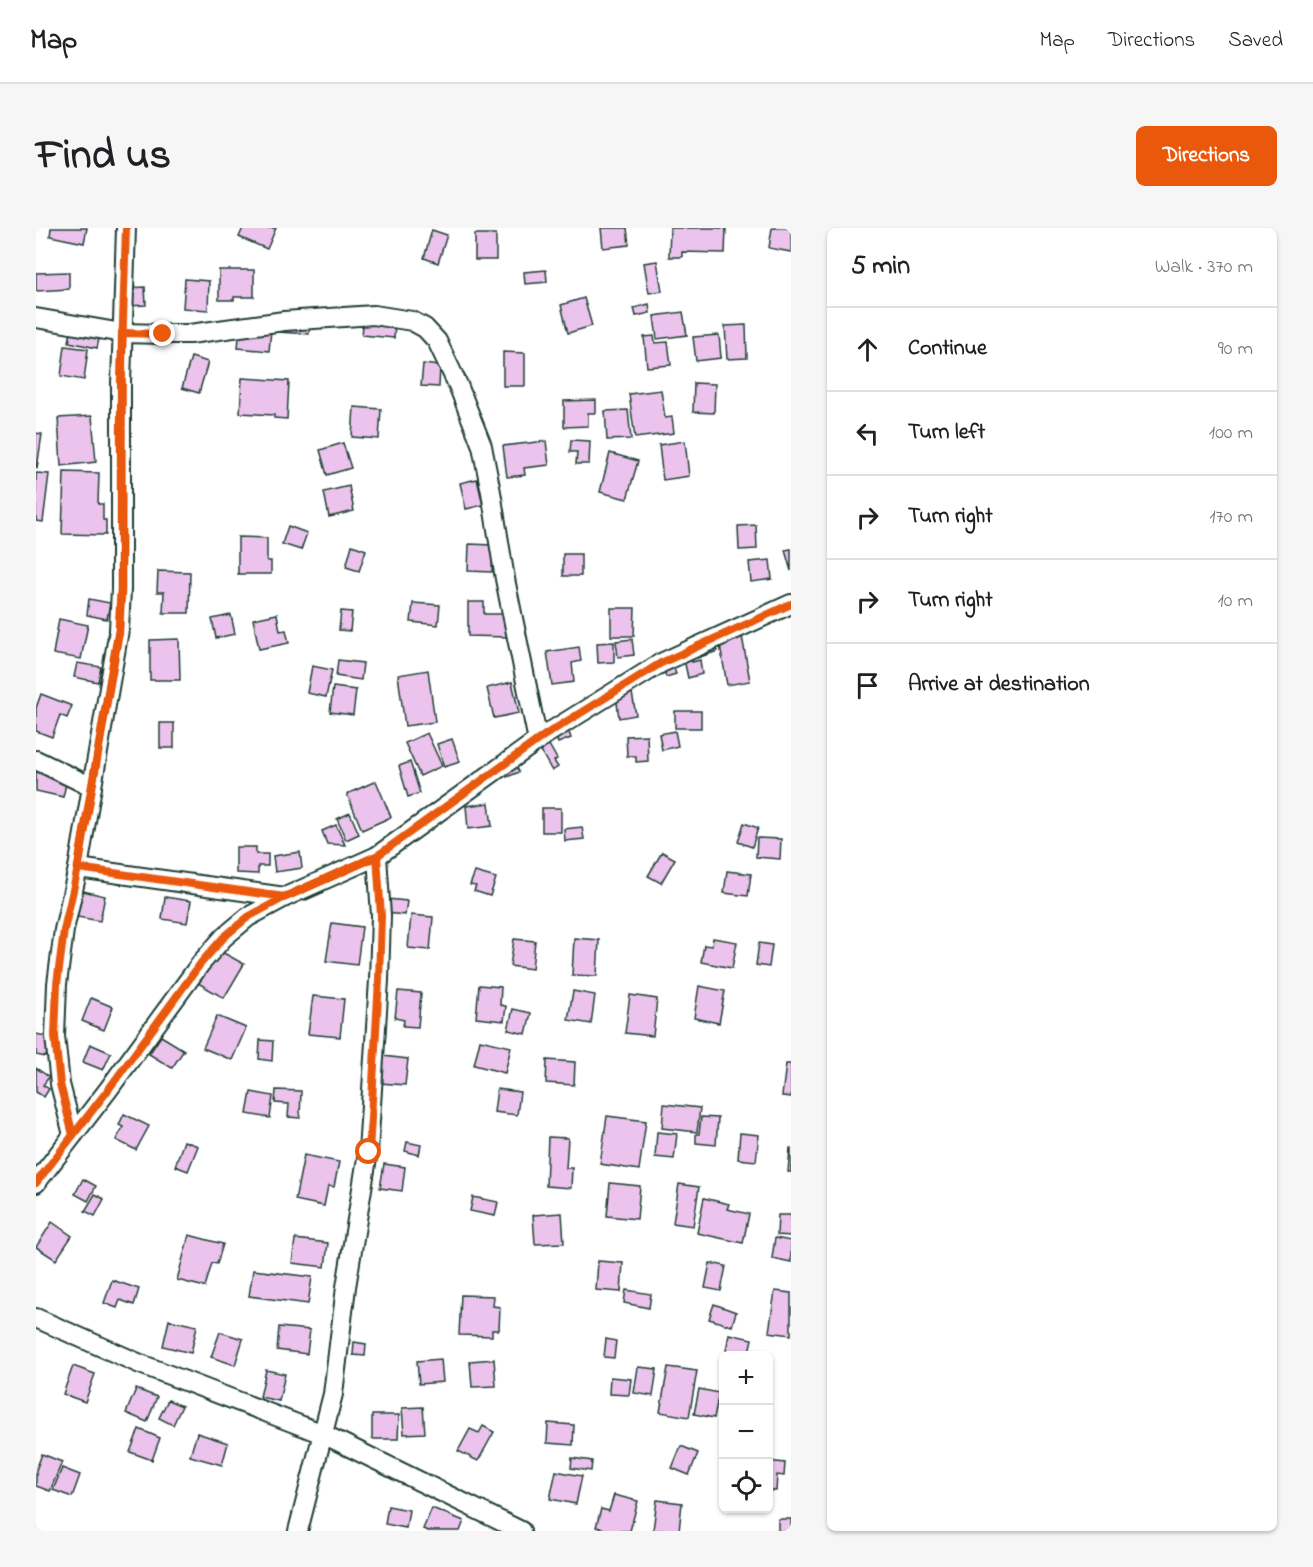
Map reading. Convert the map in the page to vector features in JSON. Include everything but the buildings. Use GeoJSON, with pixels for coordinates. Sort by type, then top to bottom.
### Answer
{"type":"FeatureCollection","features":[{"type":"Feature","properties":{"kind":"street"},"geometry":{"type":"LineString","coordinates":[[73,1135],[60,1084],[55,1036],[57,984],[64,930],[78,868],[119,630],[122,333],[126,228]]}},
{"type":"Feature","properties":{"kind":"street"},"geometry":{"type":"LineString","coordinates":[[36,318],[122,333],[190,334],[284,321],[374,315],[412,321],[425,328],[437,341],[458,385],[482,446],[505,579],[538,741]]}},
{"type":"Feature","properties":{"kind":"street"},"geometry":{"type":"LineString","coordinates":[[36,1183],[201,963],[224,937],[248,917],[285,897],[377,856],[538,741],[661,663],[791,604]]}},
{"type":"Feature","properties":{"kind":"street"},"geometry":{"type":"LineString","coordinates":[[36,760],[92,787]]}},
{"type":"Feature","properties":{"kind":"street"},"geometry":{"type":"LineString","coordinates":[[298,1531],[333,1394],[346,1287],[369,1152],[381,916],[377,856]]}},
{"type":"Feature","properties":{"kind":"street"},"geometry":{"type":"LineString","coordinates":[[78,868],[285,897]]}},
{"type":"Feature","properties":{"kind":"street"},"geometry":{"type":"LineString","coordinates":[[36,1318],[138,1363],[323,1434],[521,1531]]}},
{"type":"Feature","properties":{"kind":"cycle path"},"geometry":{"type":"LineString","coordinates":[[73,1135],[60,1084],[55,1036],[57,984],[64,930],[78,868],[119,630],[121,383],[126,228]]}},
{"type":"Feature","properties":{"kind":"cycle path"},"geometry":{"type":"LineString","coordinates":[[36,1183],[108,1090],[201,963],[224,937],[248,917],[285,897],[377,856],[545,735],[661,663],[791,604]]}},
{"type":"Feature","properties":{"kind":"route"},"geometry":{"type":"LineString","coordinates":[[163,334],[122,333],[119,630],[78,868],[285,897],[377,856],[381,916],[369,1152]]}}]}
